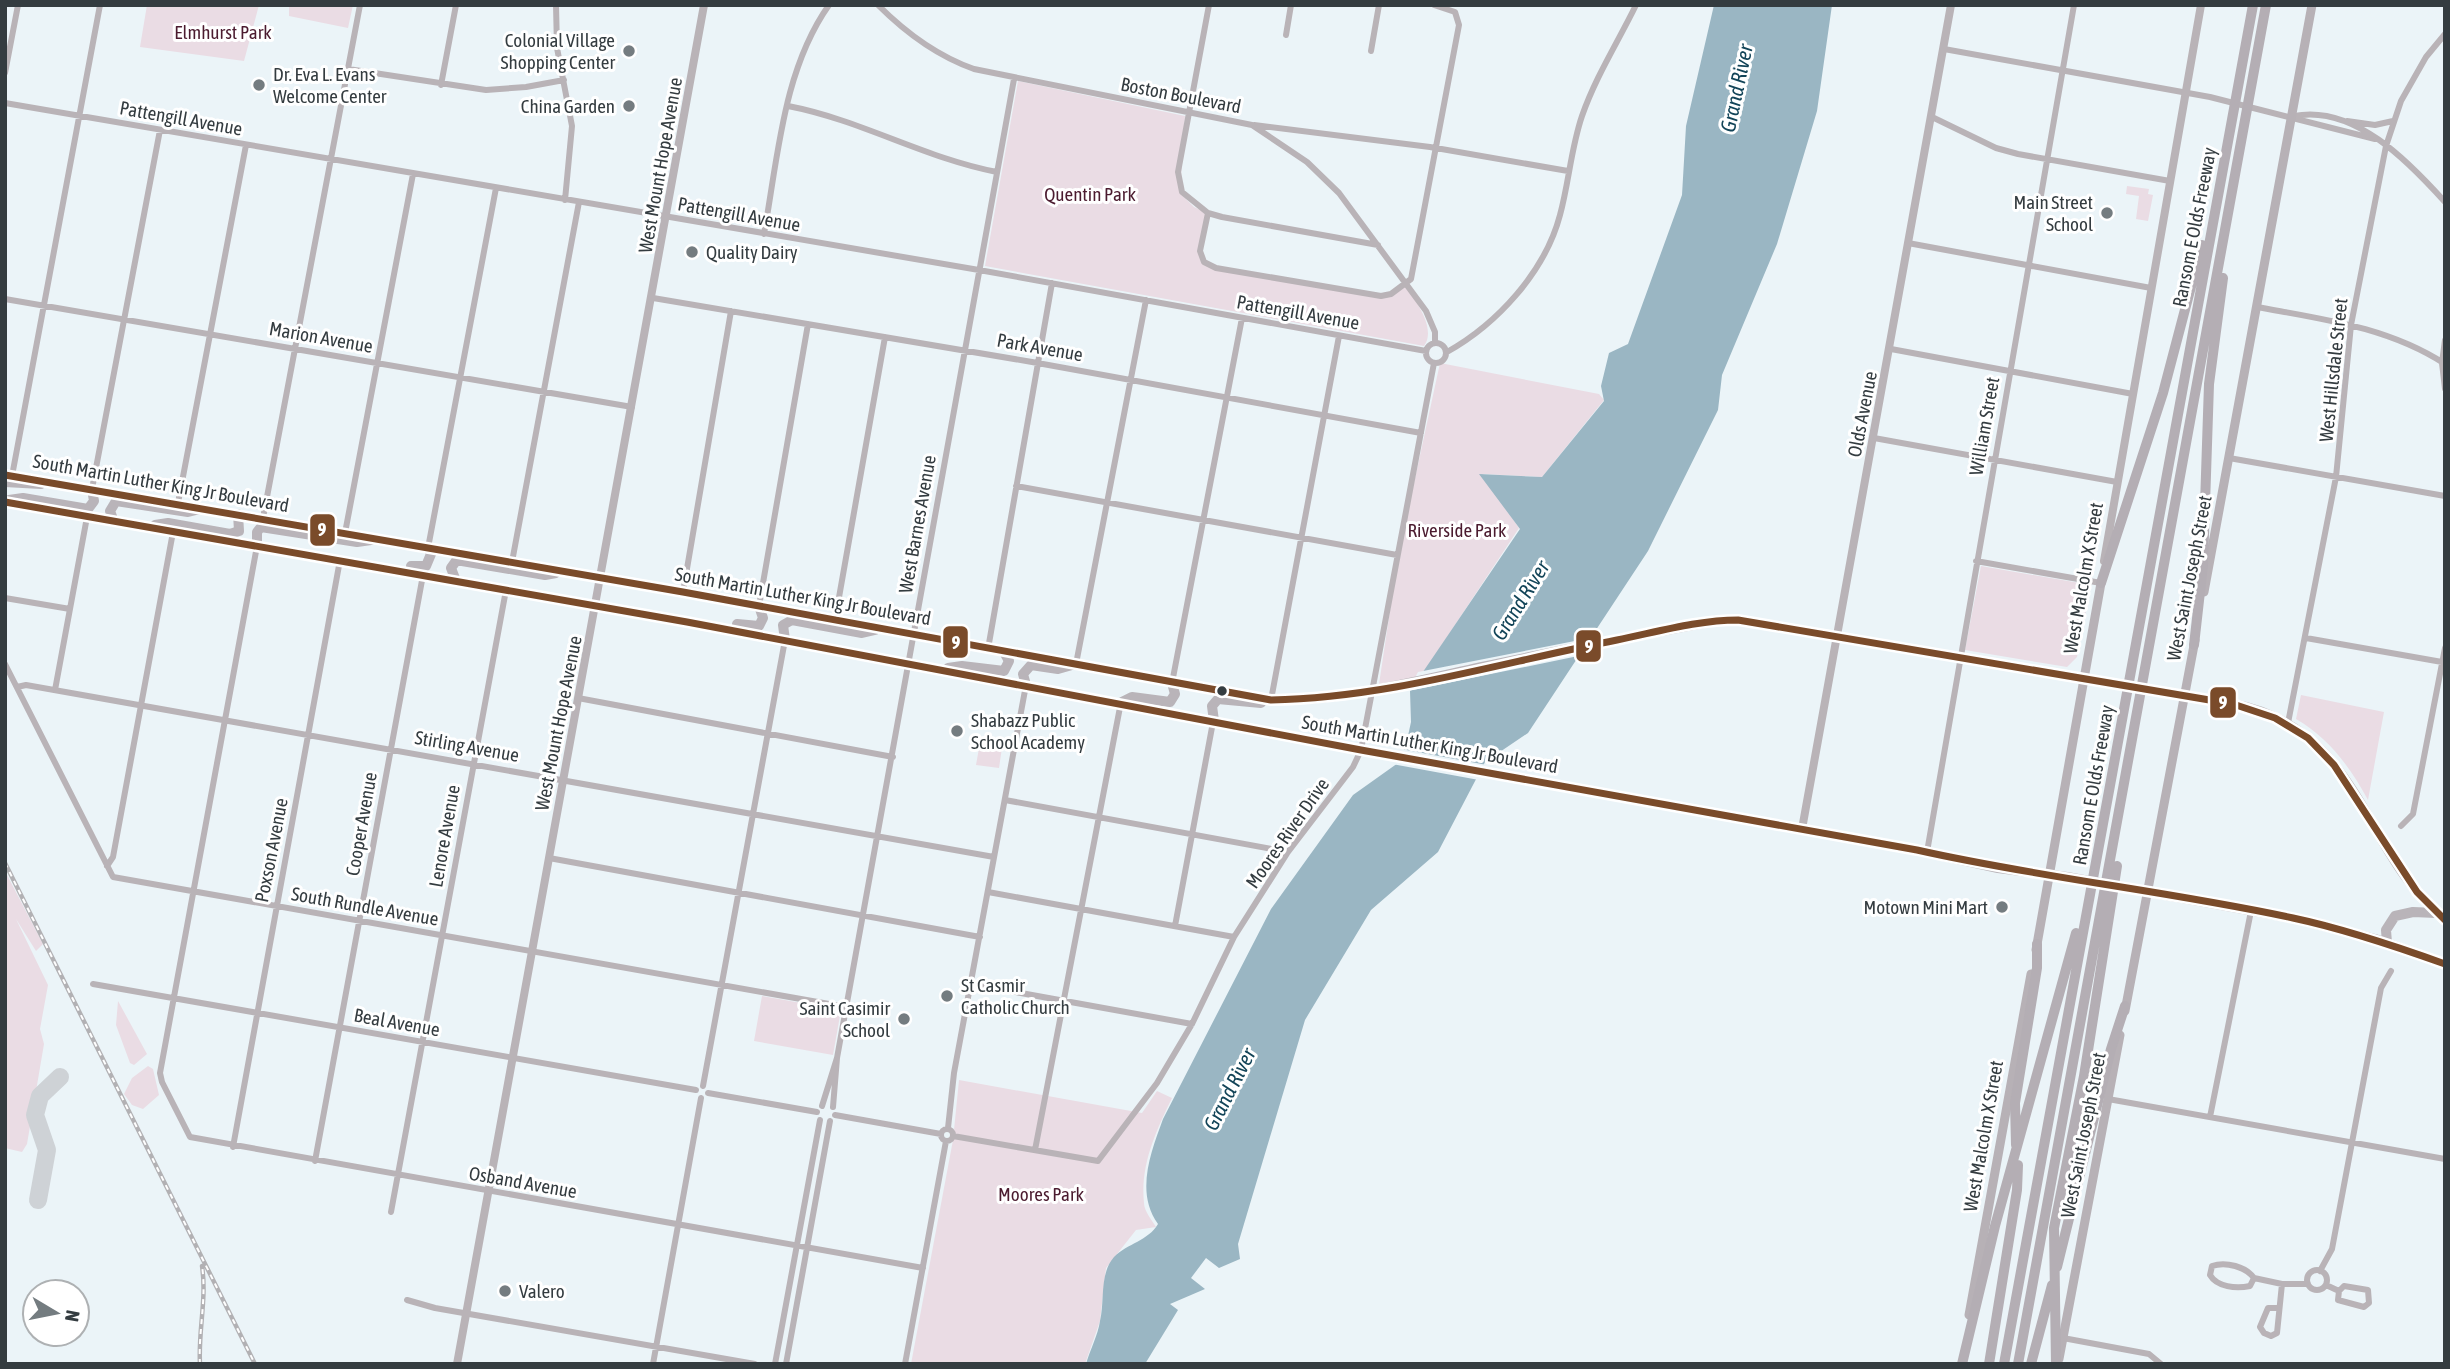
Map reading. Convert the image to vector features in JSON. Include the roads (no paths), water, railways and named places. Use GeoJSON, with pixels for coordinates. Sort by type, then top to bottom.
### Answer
{"type":"FeatureCollection","features":[{"type":"Feature","properties":{"kind":"highway","name":"Ransom E Olds Freeway"},"geometry":{"type":"LineString","coordinates":[[2004,1364],[2253,5]]}},
{"type":"Feature","properties":{"kind":"highway","name":"Ransom E Olds Freeway"},"geometry":{"type":"LineString","coordinates":[[2018,1364],[2266,5]]}},
{"type":"Feature","properties":{"kind":"highway"},"geometry":{"type":"LineString","coordinates":[[2101,583],[2167,381],[2232,120]]}},
{"type":"Feature","properties":{"kind":"highway"},"geometry":{"type":"LineString","coordinates":[[2194,645],[2203,554],[2209,384],[2236,169]]}},
{"type":"Feature","properties":{"kind":"highway"},"geometry":{"type":"LineString","coordinates":[[2057,1364],[2053,1246],[2093,1022],[2139,707]]}},
{"type":"Feature","properties":{"kind":"highway"},"geometry":{"type":"LineString","coordinates":[[1961,1364],[1995,1226],[2057,1009],[2102,832]]}},
{"type":"Feature","properties":{"kind":"highway"},"geometry":{"type":"LineString","coordinates":[[1989,1364],[2017,1190],[2015,1117],[2037,968],[2037,943]]}},
{"type":"Feature","properties":{"kind":"highway"},"geometry":{"type":"LineString","coordinates":[[2031,1364],[2109,1058],[2126,1006]]}},
{"type":"Feature","properties":{"kind":"main road","name":"West Saint Joseph Street"},"geometry":{"type":"LineString","coordinates":[[2057,1364],[2312,5]]}},
{"type":"Feature","properties":{"kind":"main road","name":"South Martin Luther King Jr Boulevard"},"geometry":{"type":"LineString","coordinates":[[8,478],[28,485],[52,482],[601,577],[1271,700],[1304,701],[1373,690],[1719,620],[1758,622],[2184,695],[2258,709],[2288,723],[2333,761],[2407,878],[2445,920]]}},
{"type":"Feature","properties":{"kind":"main road"},"geometry":{"type":"LineString","coordinates":[[5,501],[23,498],[88,509],[94,501],[92,489]]}},
{"type":"Feature","properties":{"kind":"main road","name":"South Martin Luther King Jr Boulevard"},"geometry":{"type":"LineString","coordinates":[[5,501],[643,614],[1121,702],[1361,750],[2125,887],[2331,927],[2445,964]]}},
{"type":"Feature","properties":{"kind":"main road"},"geometry":{"type":"LineString","coordinates":[[114,522],[110,511],[116,501],[188,513],[204,508]]}},
{"type":"Feature","properties":{"kind":"main road"},"geometry":{"type":"LineString","coordinates":[[144,527],[168,523],[230,534],[236,533],[240,527],[238,514]]}},
{"type":"Feature","properties":{"kind":"main road"},"geometry":{"type":"LineString","coordinates":[[257,546],[257,532],[261,527],[357,542],[379,539]]}},
{"type":"Feature","properties":{"kind":"main road"},"geometry":{"type":"LineString","coordinates":[[311,555],[326,551],[421,568],[430,561],[428,548]]}},
{"type":"Feature","properties":{"kind":"main road"},"geometry":{"type":"LineString","coordinates":[[456,581],[451,568],[456,561],[545,575],[564,571]]}},
{"type":"Feature","properties":{"kind":"main road","name":"West Malcolm X Street"},"geometry":{"type":"LineString","coordinates":[[1961,1364],[2101,583]]}},
{"type":"Feature","properties":{"kind":"main road"},"geometry":{"type":"LineString","coordinates":[[643,614],[663,611],[755,627],[762,622],[759,606]]}},
{"type":"Feature","properties":{"kind":"main road"},"geometry":{"type":"LineString","coordinates":[[785,640],[783,625],[792,620],[862,633],[883,629]]}},
{"type":"Feature","properties":{"kind":"main road"},"geometry":{"type":"LineString","coordinates":[[945,670],[962,666],[1000,672],[1008,665],[1004,652]]}},
{"type":"Feature","properties":{"kind":"main road"},"geometry":{"type":"LineString","coordinates":[[1026,685],[1023,674],[1031,665],[1058,669],[1076,664]]}},
{"type":"Feature","properties":{"kind":"main road"},"geometry":{"type":"LineString","coordinates":[[1121,702],[1132,697],[1170,702],[1175,694],[1172,683]]}},
{"type":"Feature","properties":{"kind":"main road"},"geometry":{"type":"LineString","coordinates":[[1214,721],[1212,705],[1219,699],[1258,704],[1271,700]]}},
{"type":"Feature","properties":{"kind":"main road"},"geometry":{"type":"LineString","coordinates":[[2387,943],[2386,930],[2395,916],[2413,912],[2436,913]]}},
{"type":"Feature","properties":{"kind":"street"},"geometry":{"type":"LineString","coordinates":[[5,74],[18,5]]}},
{"type":"Feature","properties":{"kind":"street"},"geometry":{"type":"LineString","coordinates":[[8,478],[44,305],[100,5]]}},
{"type":"Feature","properties":{"kind":"street"},"geometry":{"type":"LineString","coordinates":[[263,518],[360,5]]}},
{"type":"Feature","properties":{"kind":"street"},"geometry":{"type":"LineString","coordinates":[[441,85],[456,5]]}},
{"type":"Feature","properties":{"kind":"street"},"geometry":{"type":"LineString","coordinates":[[556,5],[557,48],[572,145],[565,200]]}},
{"type":"Feature","properties":{"kind":"street","name":"West Mount Hope Avenue"},"geometry":{"type":"LineString","coordinates":[[457,1364],[511,1058],[653,298],[704,5]]}},
{"type":"Feature","properties":{"kind":"street"},"geometry":{"type":"LineString","coordinates":[[764,234],[800,56],[829,5]]}},
{"type":"Feature","properties":{"kind":"street","name":"Boston Boulevard"},"geometry":{"type":"LineString","coordinates":[[878,5],[895,22],[941,55],[974,69],[1252,125],[1325,178],[1350,205],[1432,322],[1435,343]]}},
{"type":"Feature","properties":{"kind":"street"},"geometry":{"type":"LineString","coordinates":[[1209,5],[1178,172],[1182,192],[1208,213],[1378,245]]}},
{"type":"Feature","properties":{"kind":"street"},"geometry":{"type":"LineString","coordinates":[[1286,35],[1291,5]]}},
{"type":"Feature","properties":{"kind":"street"},"geometry":{"type":"LineString","coordinates":[[1371,51],[1379,5]]}},
{"type":"Feature","properties":{"kind":"street"},"geometry":{"type":"LineString","coordinates":[[1208,213],[1200,251],[1204,262],[1216,268],[1381,296],[1391,294],[1406,282],[1414,273],[1458,17],[1448,8],[1434,5]]}},
{"type":"Feature","properties":{"kind":"street"},"geometry":{"type":"LineString","coordinates":[[1447,352],[1441,344],[1435,343],[1426,351],[1427,357],[1434,363],[1443,361],[1447,352],[1489,321],[1531,274],[1556,228],[1567,171],[1588,99],[1636,5]]}},
{"type":"Feature","properties":{"kind":"street","name":"Olds Avenue"},"geometry":{"type":"LineString","coordinates":[[1802,829],[1891,349],[1951,5]]}},
{"type":"Feature","properties":{"kind":"street","name":"William Street"},"geometry":{"type":"LineString","coordinates":[[1927,852],[2074,5]]}},
{"type":"Feature","properties":{"kind":"street","name":"West Malcolm X Street"},"geometry":{"type":"LineString","coordinates":[[2101,583],[2200,5]]}},
{"type":"Feature","properties":{"kind":"street"},"geometry":{"type":"LineString","coordinates":[[2442,36],[2445,46]]}},
{"type":"Feature","properties":{"kind":"street","name":"West Hillsdale Street"},"geometry":{"type":"LineString","coordinates":[[2288,723],[2336,477],[2351,325],[2386,146],[2393,121],[2416,72],[2442,36]]}},
{"type":"Feature","properties":{"kind":"street"},"geometry":{"type":"LineString","coordinates":[[1944,49],[2210,97],[2292,117],[2306,124],[2375,139]]}},
{"type":"Feature","properties":{"kind":"street"},"geometry":{"type":"LineString","coordinates":[[348,69],[441,85],[510,89],[564,80]]}},
{"type":"Feature","properties":{"kind":"street","name":"West Barnes Avenue"},"geometry":{"type":"LineString","coordinates":[[775,1364],[820,1112],[836,1058],[864,915],[1014,79]]}},
{"type":"Feature","properties":{"kind":"street","name":"Pattengill Avenue"},"geometry":{"type":"LineString","coordinates":[[5,103],[979,270],[1426,351]]}},
{"type":"Feature","properties":{"kind":"street"},"geometry":{"type":"LineString","coordinates":[[788,106],[850,122],[944,160],[997,172]]}},
{"type":"Feature","properties":{"kind":"street"},"geometry":{"type":"LineString","coordinates":[[2292,117],[2308,114],[2375,125],[2393,121]]}},
{"type":"Feature","properties":{"kind":"street"},"geometry":{"type":"LineString","coordinates":[[1932,117],[1996,148],[2170,181]]}},
{"type":"Feature","properties":{"kind":"street"},"geometry":{"type":"LineString","coordinates":[[2336,120],[2386,146],[2413,167],[2445,202]]}},
{"type":"Feature","properties":{"kind":"street"},"geometry":{"type":"LineString","coordinates":[[1252,125],[1437,149],[1567,171]]}},
{"type":"Feature","properties":{"kind":"street"},"geometry":{"type":"LineString","coordinates":[[92,489],[160,130]]}},
{"type":"Feature","properties":{"kind":"street"},"geometry":{"type":"LineString","coordinates":[[178,503],[246,145]]}},
{"type":"Feature","properties":{"kind":"street"},"geometry":{"type":"LineString","coordinates":[[345,533],[413,174]]}},
{"type":"Feature","properties":{"kind":"street"},"geometry":{"type":"LineString","coordinates":[[428,548],[496,188]]}},
{"type":"Feature","properties":{"kind":"street"},"geometry":{"type":"LineString","coordinates":[[512,562],[579,202]]}},
{"type":"Feature","properties":{"kind":"street"},"geometry":{"type":"LineString","coordinates":[[1908,243],[2151,288]]}},
{"type":"Feature","properties":{"kind":"street"},"geometry":{"type":"LineString","coordinates":[[988,649],[1052,283]]}},
{"type":"Feature","properties":{"kind":"street","name":"Park Avenue"},"geometry":{"type":"LineString","coordinates":[[653,298],[964,350],[1421,433]]}},
{"type":"Feature","properties":{"kind":"street","name":"Marion Avenue"},"geometry":{"type":"LineString","coordinates":[[5,299],[632,407]]}},
{"type":"Feature","properties":{"kind":"street"},"geometry":{"type":"LineString","coordinates":[[1076,664],[1146,300]]}},
{"type":"Feature","properties":{"kind":"street"},"geometry":{"type":"LineString","coordinates":[[2257,307],[2351,325],[2390,336],[2443,363]]}},
{"type":"Feature","properties":{"kind":"street"},"geometry":{"type":"LineString","coordinates":[[683,592],[731,311]]}},
{"type":"Feature","properties":{"kind":"street"},"geometry":{"type":"LineString","coordinates":[[1172,683],[1242,318]]}},
{"type":"Feature","properties":{"kind":"street"},"geometry":{"type":"LineString","coordinates":[[759,606],[808,324]]}},
{"type":"Feature","properties":{"kind":"street"},"geometry":{"type":"LineString","coordinates":[[1271,700],[1339,335]]}},
{"type":"Feature","properties":{"kind":"street"},"geometry":{"type":"LineString","coordinates":[[835,620],[885,337]]}},
{"type":"Feature","properties":{"kind":"street"},"geometry":{"type":"LineString","coordinates":[[2445,340],[2445,389]]}},
{"type":"Feature","properties":{"kind":"street"},"geometry":{"type":"LineString","coordinates":[[1891,349],[2133,394]]}},
{"type":"Feature","properties":{"kind":"street","name":"Moores River Drive"},"geometry":{"type":"LineString","coordinates":[[1035,1150],[1098,1161],[1157,1083],[1192,1024],[1234,937],[1288,852],[1353,767],[1361,750],[1434,363]]}},
{"type":"Feature","properties":{"kind":"street"},"geometry":{"type":"LineString","coordinates":[[1874,439],[2117,482]]}},
{"type":"Feature","properties":{"kind":"street"},"geometry":{"type":"LineString","coordinates":[[2229,458],[2445,496]]}},
{"type":"Feature","properties":{"kind":"street"},"geometry":{"type":"LineString","coordinates":[[1016,486],[1397,555]]}},
{"type":"Feature","properties":{"kind":"street"},"geometry":{"type":"LineString","coordinates":[[55,690],[87,517]]}},
{"type":"Feature","properties":{"kind":"street"},"geometry":{"type":"LineString","coordinates":[[5,664],[107,866],[113,857],[173,531]]}},
{"type":"Feature","properties":{"kind":"street"},"geometry":{"type":"LineString","coordinates":[[174,998],[257,546]]}},
{"type":"Feature","properties":{"kind":"street","name":"Poxson Avenue"},"geometry":{"type":"LineString","coordinates":[[233,1146],[340,560]]}},
{"type":"Feature","properties":{"kind":"street"},"geometry":{"type":"LineString","coordinates":[[1976,561],[2101,583]]}},
{"type":"Feature","properties":{"kind":"street","name":"Cooper Avenue"},"geometry":{"type":"LineString","coordinates":[[315,1161],[423,575]]}},
{"type":"Feature","properties":{"kind":"street","name":"Lenore Avenue"},"geometry":{"type":"LineString","coordinates":[[391,1212],[506,590]]}},
{"type":"Feature","properties":{"kind":"street"},"geometry":{"type":"LineString","coordinates":[[5,598],[70,610]]}},
{"type":"Feature","properties":{"kind":"street"},"geometry":{"type":"LineString","coordinates":[[2306,638],[2442,662]]}},
{"type":"Feature","properties":{"kind":"street"},"geometry":{"type":"LineString","coordinates":[[708,1093],[703,1086],[785,640]]}},
{"type":"Feature","properties":{"kind":"street"},"geometry":{"type":"LineString","coordinates":[[2401,826],[2413,814],[2445,648]]}},
{"type":"Feature","properties":{"kind":"street","name":"Stirling Avenue"},"geometry":{"type":"LineString","coordinates":[[17,687],[26,685],[391,748],[994,857]]}},
{"type":"Feature","properties":{"kind":"street"},"geometry":{"type":"LineString","coordinates":[[953,1136],[948,1128],[954,1073],[1026,685]]}},
{"type":"Feature","properties":{"kind":"street"},"geometry":{"type":"LineString","coordinates":[[578,698],[893,757]]}},
{"type":"Feature","properties":{"kind":"street"},"geometry":{"type":"LineString","coordinates":[[905,1364],[946,1141],[953,1136],[1035,1150],[1066,1002],[1121,702]]}},
{"type":"Feature","properties":{"kind":"street"},"geometry":{"type":"LineString","coordinates":[[1175,926],[1214,721]]}},
{"type":"Feature","properties":{"kind":"street"},"geometry":{"type":"LineString","coordinates":[[1005,800],[1288,852]]}},
{"type":"Feature","properties":{"kind":"street"},"geometry":{"type":"LineString","coordinates":[[549,858],[980,937]]}},
{"type":"Feature","properties":{"kind":"street","name":"South Rundle Avenue"},"geometry":{"type":"LineString","coordinates":[[107,866],[113,877],[846,1007]]}},
{"type":"Feature","properties":{"kind":"street"},"geometry":{"type":"LineString","coordinates":[[988,892],[1234,937]]}},
{"type":"Feature","properties":{"kind":"street"},"geometry":{"type":"LineString","coordinates":[[2210,1117],[2251,911]]}},
{"type":"Feature","properties":{"kind":"street"},"geometry":{"type":"LineString","coordinates":[[2308,1284],[2309,1275],[2320,1270],[2332,1249],[2381,988],[2391,971]]}},
{"type":"Feature","properties":{"kind":"street","name":"Beal Avenue"},"geometry":{"type":"LineString","coordinates":[[93,984],[696,1090]]}},
{"type":"Feature","properties":{"kind":"street"},"geometry":{"type":"LineString","coordinates":[[971,984],[1192,1024]]}},
{"type":"Feature","properties":{"kind":"street","name":"Osband Avenue"},"geometry":{"type":"LineString","coordinates":[[174,998],[160,1073],[190,1137],[923,1268]]}},
{"type":"Feature","properties":{"kind":"street","name":"West Barnes Avenue"},"geometry":{"type":"LineString","coordinates":[[786,1364],[833,1114],[836,1058]]}},
{"type":"Feature","properties":{"kind":"street"},"geometry":{"type":"LineString","coordinates":[[653,1364],[701,1097],[696,1090],[703,1086]]}},
{"type":"Feature","properties":{"kind":"street"},"geometry":{"type":"LineString","coordinates":[[701,1097],[708,1093],[833,1114],[941,1134],[946,1141]]}},
{"type":"Feature","properties":{"kind":"street"},"geometry":{"type":"LineString","coordinates":[[2108,1099],[2445,1159]]}},
{"type":"Feature","properties":{"kind":"street"},"geometry":{"type":"LineString","coordinates":[[820,1112],[833,1114]]}},
{"type":"Feature","properties":{"kind":"street"},"geometry":{"type":"LineString","coordinates":[[941,1134],[948,1128]]}},
{"type":"Feature","properties":{"kind":"street"},"geometry":{"type":"LineString","coordinates":[[2254,1278],[2250,1286],[2244,1288],[2222,1285],[2210,1275],[2213,1266],[2220,1264],[2249,1271],[2254,1278],[2283,1284],[2308,1284],[2318,1290],[2326,1284]]}},
{"type":"Feature","properties":{"kind":"street"},"geometry":{"type":"LineString","coordinates":[[2320,1270],[2326,1276],[2326,1284]]}},
{"type":"Feature","properties":{"kind":"street"},"geometry":{"type":"LineString","coordinates":[[2278,1308],[2268,1308],[2262,1317],[2260,1327],[2264,1333],[2271,1336],[2277,1333],[2283,1284]]}},
{"type":"Feature","properties":{"kind":"street"},"geometry":{"type":"LineString","coordinates":[[2326,1284],[2339,1291]]}},
{"type":"Feature","properties":{"kind":"street"},"geometry":{"type":"LineString","coordinates":[[2344,1286],[2368,1290],[2370,1303],[2364,1307],[2348,1305],[2339,1300],[2339,1291],[2344,1286]]}},
{"type":"Feature","properties":{"kind":"street"},"geometry":{"type":"LineString","coordinates":[[407,1300],[466,1313],[755,1364]]}},
{"type":"Feature","properties":{"kind":"street"},"geometry":{"type":"LineString","coordinates":[[2063,1338],[2149,1354],[2161,1364]]}},
{"type":"Feature","properties":{"kind":"water","name":"Grand River"},"geometry":{"type":"Polygon","coordinates":[[[1714,5],[1832,5],[1817,111],[1777,244],[1722,375],[1718,410],[1648,551],[1528,733],[1485,762],[1438,852],[1371,910],[1305,1020],[1238,1244],[1240,1259],[1219,1268],[1206,1258],[1191,1278],[1205,1289],[1170,1304],[1178,1310],[1145,1364],[1086,1364],[1099,1326],[1104,1279],[1109,1264],[1120,1252],[1149,1234],[1158,1224],[1147,1199],[1146,1185],[1150,1158],[1163,1119],[1271,909],[1353,795],[1398,763],[1406,745],[1411,722],[1410,691],[1520,529],[1479,474],[1542,477],[1604,401],[1601,386],[1609,353],[1628,344],[1682,195],[1686,126],[1714,5]]]}},
{"type":"Feature","properties":{"kind":"railway"},"geometry":{"type":"LineString","coordinates":[[5,863],[255,1364]]}},
{"type":"Feature","properties":{"kind":"railway"},"geometry":{"type":"LineString","coordinates":[[200,1364],[204,1291],[202,1266]]}},
{"type":"Feature","properties":{"kind":"place","name":"Colonial Village Shopping Center"},"geometry":{"type":"Point","coordinates":[629,51]}},
{"type":"Feature","properties":{"kind":"place","name":"Dr. Eva L. Evans Welcome Center"},"geometry":{"type":"Point","coordinates":[259,85]}},
{"type":"Feature","properties":{"kind":"place","name":"China Garden"},"geometry":{"type":"Point","coordinates":[629,106]}},
{"type":"Feature","properties":{"kind":"place","name":"Main Street School"},"geometry":{"type":"Point","coordinates":[2107,213]}},
{"type":"Feature","properties":{"kind":"place","name":"Quality Dairy"},"geometry":{"type":"Point","coordinates":[692,252]}},
{"type":"Feature","properties":{"kind":"place","name":"Shabazz Public School Academy"},"geometry":{"type":"Point","coordinates":[957,731]}},
{"type":"Feature","properties":{"kind":"place","name":"Motown Mini Mart"},"geometry":{"type":"Point","coordinates":[2002,907]}},
{"type":"Feature","properties":{"kind":"place","name":"St Casmir Catholic Church"},"geometry":{"type":"Point","coordinates":[947,996]}},
{"type":"Feature","properties":{"kind":"place","name":"Saint Casimir School"},"geometry":{"type":"Point","coordinates":[904,1019]}},
{"type":"Feature","properties":{"kind":"place","name":"Valero"},"geometry":{"type":"Point","coordinates":[505,1291]}},
{"type":"Feature","properties":{"kind":"park label","name":"Elmhurst Park"},"geometry":{"type":"Point","coordinates":[223,32]}},
{"type":"Feature","properties":{"kind":"park label","name":"Quentin Park"},"geometry":{"type":"Point","coordinates":[1090,194]}},
{"type":"Feature","properties":{"kind":"park label","name":"Riverside Park"},"geometry":{"type":"Point","coordinates":[1457,530]}},
{"type":"Feature","properties":{"kind":"park label","name":"Moores Park"},"geometry":{"type":"Point","coordinates":[1041,1194]}}]}
